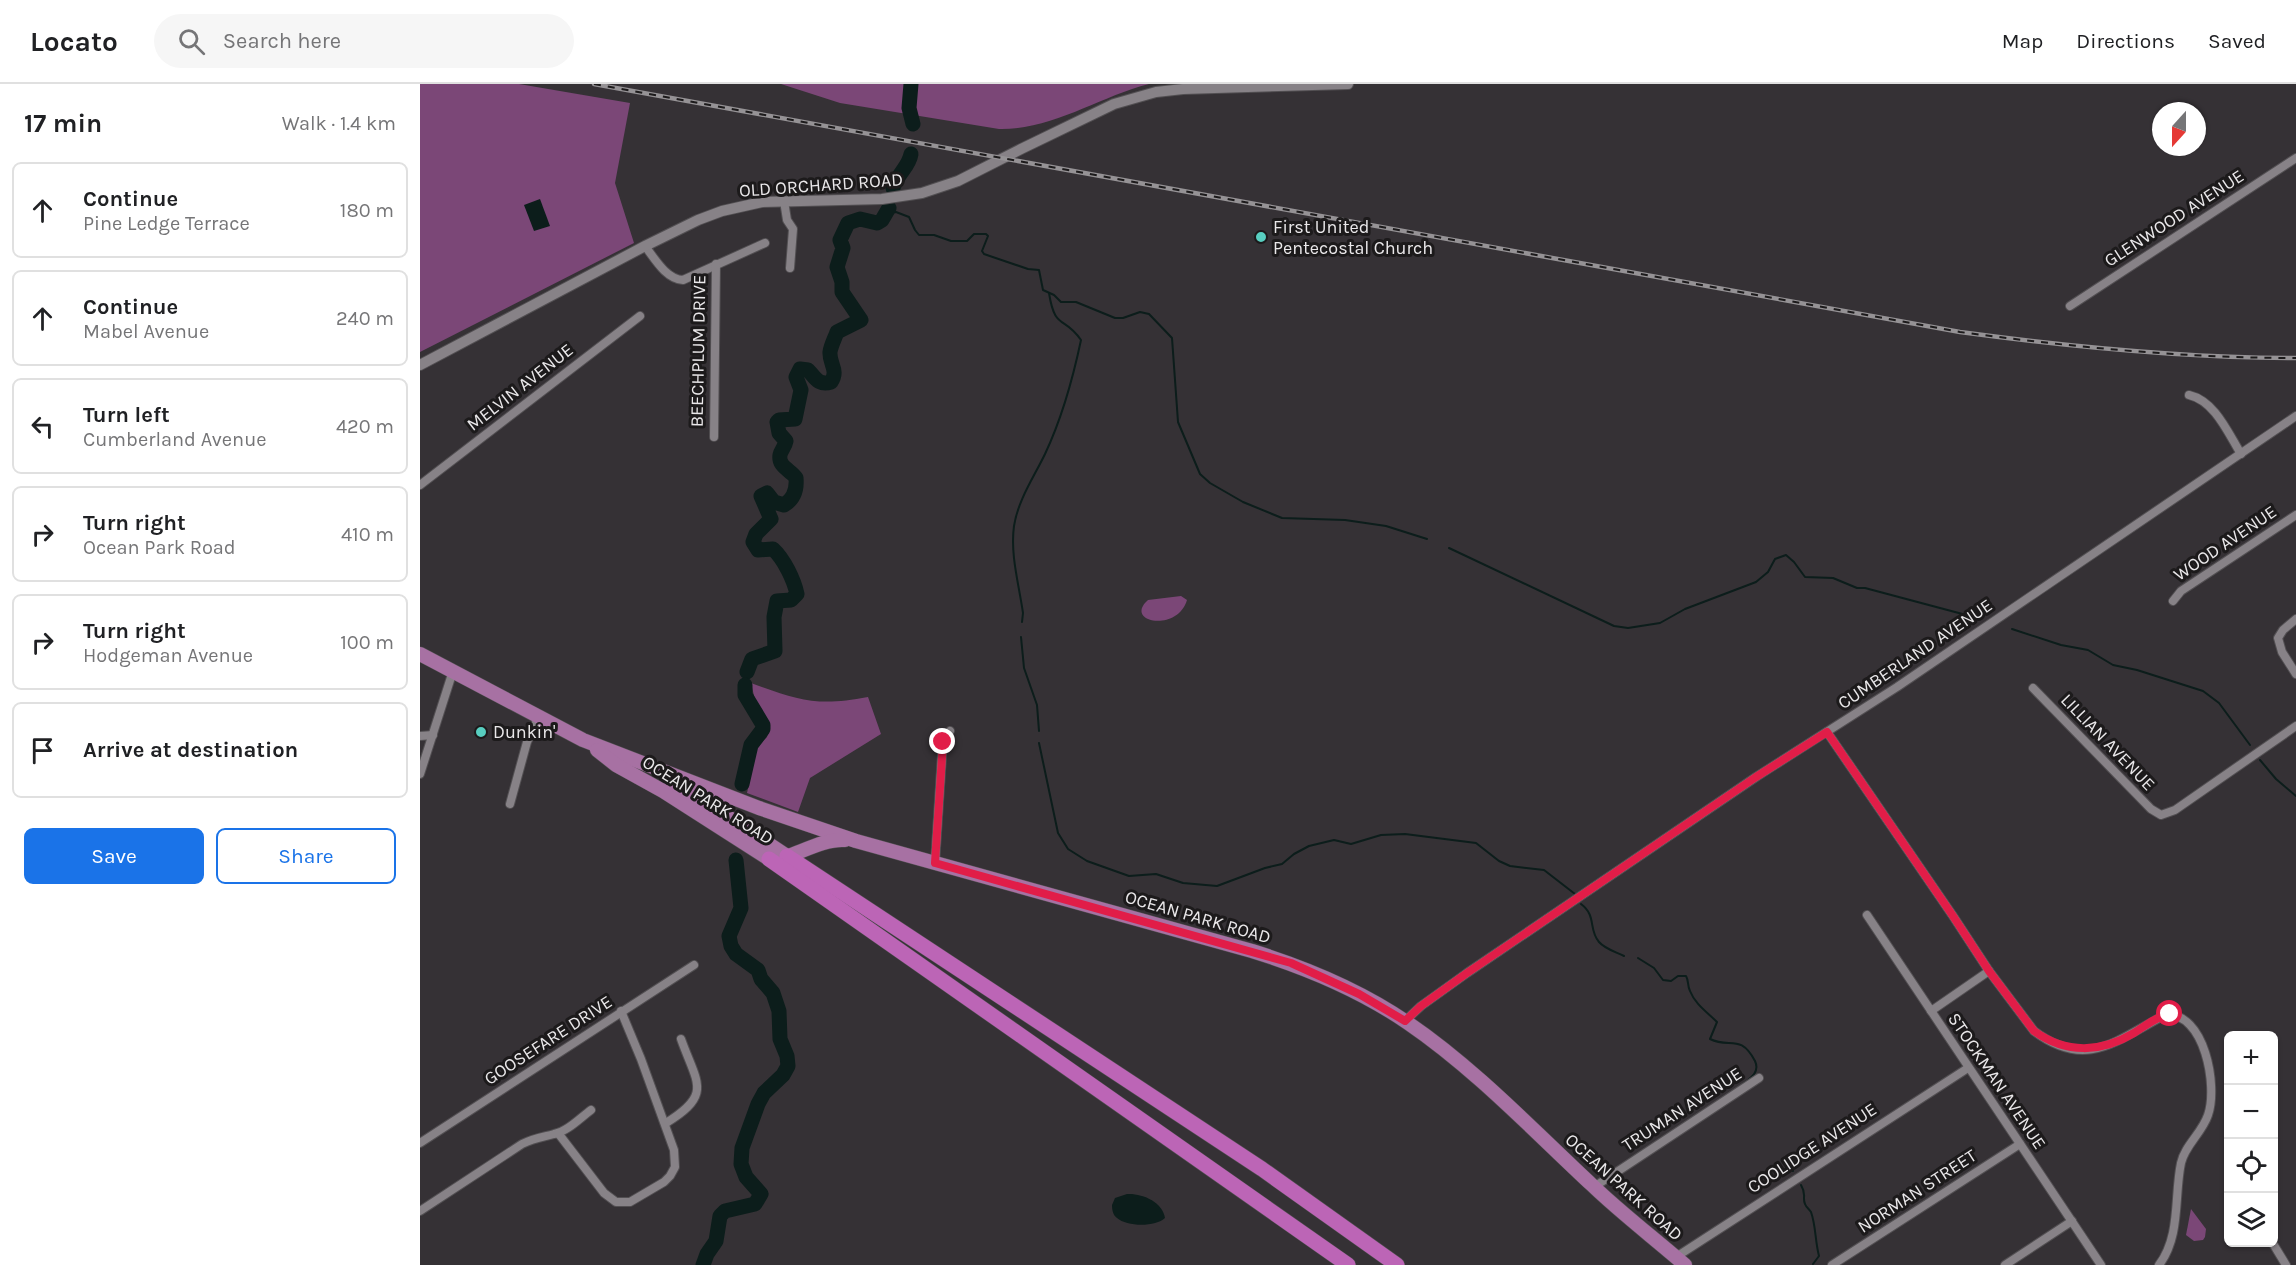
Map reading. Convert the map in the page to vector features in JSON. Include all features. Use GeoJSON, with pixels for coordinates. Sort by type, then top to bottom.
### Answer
{"type":"FeatureCollection","features":[{"type":"Feature","properties":{"kind":"highway"},"geometry":{"type":"LineString","coordinates":[[787,856],[1262,1169],[1397,1265]]}},
{"type":"Feature","properties":{"kind":"highway"},"geometry":{"type":"LineString","coordinates":[[769,859],[1348,1265]]}},
{"type":"Feature","properties":{"kind":"main road","name":"OCEAN PARK ROAD"},"geometry":{"type":"LineString","coordinates":[[420,654],[583,740],[729,797],[856,841],[1291,963],[1359,994],[1405,1021],[1463,1067],[1594,1187],[1680,1261]]}},
{"type":"Feature","properties":{"kind":"main road","name":"OCEAN PARK ROAD"},"geometry":{"type":"LineString","coordinates":[[583,740],[616,765],[663,791],[769,859],[778,860],[808,847],[836,839],[856,841]]}},
{"type":"Feature","properties":{"kind":"main road"},"geometry":{"type":"LineString","coordinates":[[622,755],[708,804],[787,856]]}},
{"type":"Feature","properties":{"kind":"main road"},"geometry":{"type":"LineString","coordinates":[[807,824],[810,833],[808,847]]}},
{"type":"Feature","properties":{"kind":"street","name":"OLD ORCHARD ROAD"},"geometry":{"type":"LineString","coordinates":[[420,364],[645,246],[716,213],[748,204],[893,198],[942,187],[1095,113],[1128,99],[1156,92],[1348,84]]}},
{"type":"Feature","properties":{"kind":"street","name":"GLENWOOD AVENUE"},"geometry":{"type":"LineString","coordinates":[[2070,306],[2296,158]]}},
{"type":"Feature","properties":{"kind":"street"},"geometry":{"type":"LineString","coordinates":[[784,201],[787,220],[793,229],[790,268]]}},
{"type":"Feature","properties":{"kind":"street","name":"BEECHPLUM DRIVE"},"geometry":{"type":"LineString","coordinates":[[645,246],[668,273],[679,280],[687,279],[765,243]]}},
{"type":"Feature","properties":{"kind":"street","name":"BEECHPLUM DRIVE"},"geometry":{"type":"LineString","coordinates":[[714,437],[716,264]]}},
{"type":"Feature","properties":{"kind":"street","name":"MELVIN AVENUE"},"geometry":{"type":"LineString","coordinates":[[420,485],[640,316]]}},
{"type":"Feature","properties":{"kind":"street"},"geometry":{"type":"LineString","coordinates":[[2189,395],[2204,401],[2212,410],[2241,454]]}},
{"type":"Feature","properties":{"kind":"street","name":"CUMBERLAND AVENUE"},"geometry":{"type":"LineString","coordinates":[[1405,1021],[1421,1006],[1467,973],[2296,416]]}},
{"type":"Feature","properties":{"kind":"street","name":"WOOD AVENUE"},"geometry":{"type":"LineString","coordinates":[[2173,601],[2181,591],[2296,515]]}},
{"type":"Feature","properties":{"kind":"street"},"geometry":{"type":"LineString","coordinates":[[2296,619],[2283,630],[2278,638],[2282,652],[2296,674]]}},
{"type":"Feature","properties":{"kind":"street"},"geometry":{"type":"LineString","coordinates":[[420,774],[453,671]]}},
{"type":"Feature","properties":{"kind":"street","name":"LILLIAN AVENUE"},"geometry":{"type":"LineString","coordinates":[[2033,688],[2151,810],[2161,815],[2175,810],[2296,726]]}},
{"type":"Feature","properties":{"kind":"street"},"geometry":{"type":"LineString","coordinates":[[510,804],[527,742],[539,716]]}},
{"type":"Feature","properties":{"kind":"street"},"geometry":{"type":"LineString","coordinates":[[935,863],[943,740],[950,731]]}},
{"type":"Feature","properties":{"kind":"street"},"geometry":{"type":"LineString","coordinates":[[1827,732],[1989,971],[2034,1031],[2068,1047],[2092,1049],[2121,1041],[2165,1015],[2174,1014],[2182,1018],[2197,1034],[2210,1070],[2212,1091],[2208,1116],[2182,1161],[2173,1231],[2165,1262]]}},
{"type":"Feature","properties":{"kind":"street"},"geometry":{"type":"LineString","coordinates":[[420,736],[432,735]]}},
{"type":"Feature","properties":{"kind":"street","name":"STOCKMAN AVENUE"},"geometry":{"type":"LineString","coordinates":[[1867,915],[2101,1265]]}},
{"type":"Feature","properties":{"kind":"street","name":"GOOSEFARE DRIVE"},"geometry":{"type":"LineString","coordinates":[[420,1143],[694,964]]}},
{"type":"Feature","properties":{"kind":"street"},"geometry":{"type":"LineString","coordinates":[[1930,1011],[1989,971]]}},
{"type":"Feature","properties":{"kind":"street"},"geometry":{"type":"LineString","coordinates":[[558,1133],[610,1198],[616,1202],[630,1202],[652,1190],[664,1182],[675,1167],[674,1150],[666,1123],[621,1011]]}},
{"type":"Feature","properties":{"kind":"street"},"geometry":{"type":"LineString","coordinates":[[666,1123],[689,1107],[698,1093],[681,1039]]}},
{"type":"Feature","properties":{"kind":"street","name":"COOLIDGE AVENUE"},"geometry":{"type":"LineString","coordinates":[[1680,1261],[1968,1068]]}},
{"type":"Feature","properties":{"kind":"street","name":"TRUMAN AVENUE"},"geometry":{"type":"LineString","coordinates":[[1594,1187],[1759,1078]]}},
{"type":"Feature","properties":{"kind":"street"},"geometry":{"type":"LineString","coordinates":[[420,1212],[522,1144],[538,1136],[558,1133],[591,1110]]}},
{"type":"Feature","properties":{"kind":"street","name":"NORMAN STREET"},"geometry":{"type":"LineString","coordinates":[[1832,1265],[2020,1144]]}},
{"type":"Feature","properties":{"kind":"street"},"geometry":{"type":"LineString","coordinates":[[2005,1265],[2072,1221]]}},
{"type":"Feature","properties":{"kind":"street"},"geometry":{"type":"LineString","coordinates":[[2275,1247],[2286,1265]]}},
{"type":"Feature","properties":{"kind":"shaded area"},"geometry":{"type":"Polygon","coordinates":[[[420,84],[519,84],[630,103],[615,183],[634,243],[420,352],[420,84]]]}},
{"type":"Feature","properties":{"kind":"shaded area"},"geometry":{"type":"Polygon","coordinates":[[[781,84],[1149,84],[1057,119],[1019,128],[999,129],[840,103],[781,84]]]}},
{"type":"Feature","properties":{"kind":"shaded area"},"geometry":{"type":"Polygon","coordinates":[[[540,199],[550,226],[534,231],[524,205],[540,199]]]}},
{"type":"Feature","properties":{"kind":"shaded area"},"geometry":{"type":"Polygon","coordinates":[[[1181,596],[1187,600],[1173,617],[1154,621],[1142,614],[1142,608],[1148,600],[1181,596]]]}},
{"type":"Feature","properties":{"kind":"shaded area"},"geometry":{"type":"Polygon","coordinates":[[[751,683],[808,700],[835,701],[868,697],[881,734],[810,778],[798,812],[747,793],[757,748],[767,737],[769,729],[769,722],[756,704],[751,683]]]}},
{"type":"Feature","properties":{"kind":"shaded area"},"geometry":{"type":"Polygon","coordinates":[[[1127,1194],[1139,1195],[1156,1203],[1165,1218],[1155,1223],[1134,1224],[1117,1218],[1112,1205],[1115,1198],[1127,1194]]]}},
{"type":"Feature","properties":{"kind":"shaded area"},"geometry":{"type":"Polygon","coordinates":[[[2191,1209],[2206,1229],[2203,1240],[2194,1241],[2186,1235],[2191,1209]]]}},
{"type":"Feature","properties":{"kind":"waterway"},"geometry":{"type":"LineString","coordinates":[[911,84],[909,108],[913,124]]}},
{"type":"Feature","properties":{"kind":"waterway"},"geometry":{"type":"LineString","coordinates":[[893,188],[911,154]]}},
{"type":"Feature","properties":{"kind":"waterway"},"geometry":{"type":"LineString","coordinates":[[747,672],[752,659],[775,651],[774,617],[777,601],[791,600],[797,594],[794,582],[777,553],[773,549],[758,550],[753,542],[756,534],[771,519],[761,496],[767,493],[774,502],[784,505],[790,500],[795,490],[796,478],[781,463],[781,453],[786,441],[779,433],[777,422],[795,419],[801,390],[796,377],[800,369],[808,370],[820,382],[831,382],[834,370],[830,352],[837,332],[861,320],[842,292],[842,282],[837,267],[843,248],[840,240],[848,223],[860,219],[877,223],[882,220],[889,208]]}},
{"type":"Feature","properties":{"kind":"waterway"},"geometry":{"type":"LineString","coordinates":[[886,213],[896,212],[909,217],[919,235],[934,235],[951,241],[967,241],[974,234],[986,234],[988,236],[982,251],[984,254],[1028,269],[1039,270],[1043,290],[1054,295],[1061,302],[1076,302],[1115,318],[1123,318],[1140,312],[1149,314],[1172,338],[1178,422],[1200,474],[1210,483],[1243,502],[1282,518],[1345,520],[1386,526],[1427,539]]}},
{"type":"Feature","properties":{"kind":"waterway"},"geometry":{"type":"LineString","coordinates":[[1022,622],[1023,613],[1014,558],[1013,537],[1016,516],[1057,426],[1071,383],[1081,340],[1070,327],[1057,318],[1049,293]]}},
{"type":"Feature","properties":{"kind":"waterway"},"geometry":{"type":"LineString","coordinates":[[1449,548],[1614,626],[1628,628],[1660,623],[1685,609],[1756,582],[1768,572],[1775,559],[1786,555],[1805,577],[1833,578],[1857,588],[1865,588],[1970,616]]}},
{"type":"Feature","properties":{"kind":"waterway"},"geometry":{"type":"LineString","coordinates":[[2012,629],[2061,645],[2088,650],[2113,665],[2137,670],[2203,691],[2219,703],[2250,745]]}},
{"type":"Feature","properties":{"kind":"waterway"},"geometry":{"type":"LineString","coordinates":[[1021,637],[1024,668],[1037,705],[1039,731]]}},
{"type":"Feature","properties":{"kind":"waterway"},"geometry":{"type":"LineString","coordinates":[[742,784],[751,745],[763,729],[763,725],[745,695],[745,685]]}},
{"type":"Feature","properties":{"kind":"waterway"},"geometry":{"type":"LineString","coordinates":[[1039,743],[1058,833],[1068,849],[1087,861],[1129,876],[1156,874],[1183,883],[1217,886],[1282,864],[1309,846],[1334,840],[1351,844],[1381,835],[1405,834],[1476,843],[1499,861],[1510,866],[1544,870],[1575,894]]}},
{"type":"Feature","properties":{"kind":"waterway"},"geometry":{"type":"LineString","coordinates":[[2260,760],[2276,779],[2296,796]]}},
{"type":"Feature","properties":{"kind":"waterway"},"geometry":{"type":"LineString","coordinates":[[703,1265],[716,1241],[720,1216],[725,1211],[755,1204],[761,1194],[746,1177],[741,1164],[742,1148],[764,1093],[783,1075],[788,1066],[787,1056],[780,1039],[779,1011],[773,993],[761,979],[758,970],[736,954],[731,946],[729,936],[741,908],[736,860]]}},
{"type":"Feature","properties":{"kind":"waterway"},"geometry":{"type":"LineString","coordinates":[[1581,904],[1589,913],[1599,942],[1624,956]]}},
{"type":"Feature","properties":{"kind":"waterway"},"geometry":{"type":"LineString","coordinates":[[1638,958],[1654,968],[1663,980],[1671,981],[1678,976],[1686,976],[1695,1000],[1717,1022],[1710,1039],[1739,1044],[1750,1052],[1755,1061],[1756,1072],[1743,1084]]}},
{"type":"Feature","properties":{"kind":"waterway"},"geometry":{"type":"LineString","coordinates":[[1790,1164],[1793,1171]]}},
{"type":"Feature","properties":{"kind":"waterway"},"geometry":{"type":"LineString","coordinates":[[1801,1185],[1805,1204],[1813,1217],[1819,1256],[1813,1264]]}},
{"type":"Feature","properties":{"kind":"railway"},"geometry":{"type":"LineString","coordinates":[[594,84],[1960,332],[2128,351],[2296,358]]}},
{"type":"Feature","properties":{"kind":"place","name":"First United Pentecostal Church"},"geometry":{"type":"Point","coordinates":[1261,237]}},
{"type":"Feature","properties":{"kind":"place","name":"Dunkin'"},"geometry":{"type":"Point","coordinates":[481,732]}},
{"type":"Feature","properties":{"kind":"route"},"geometry":{"type":"LineString","coordinates":[[943,742],[935,863],[1291,963],[1359,994],[1405,1021],[1421,1006],[1467,973],[1756,777],[1827,732],[1989,971],[2034,1031],[2068,1047],[2100,1048],[2121,1041],[2157,1019],[2170,1014]]}}]}
